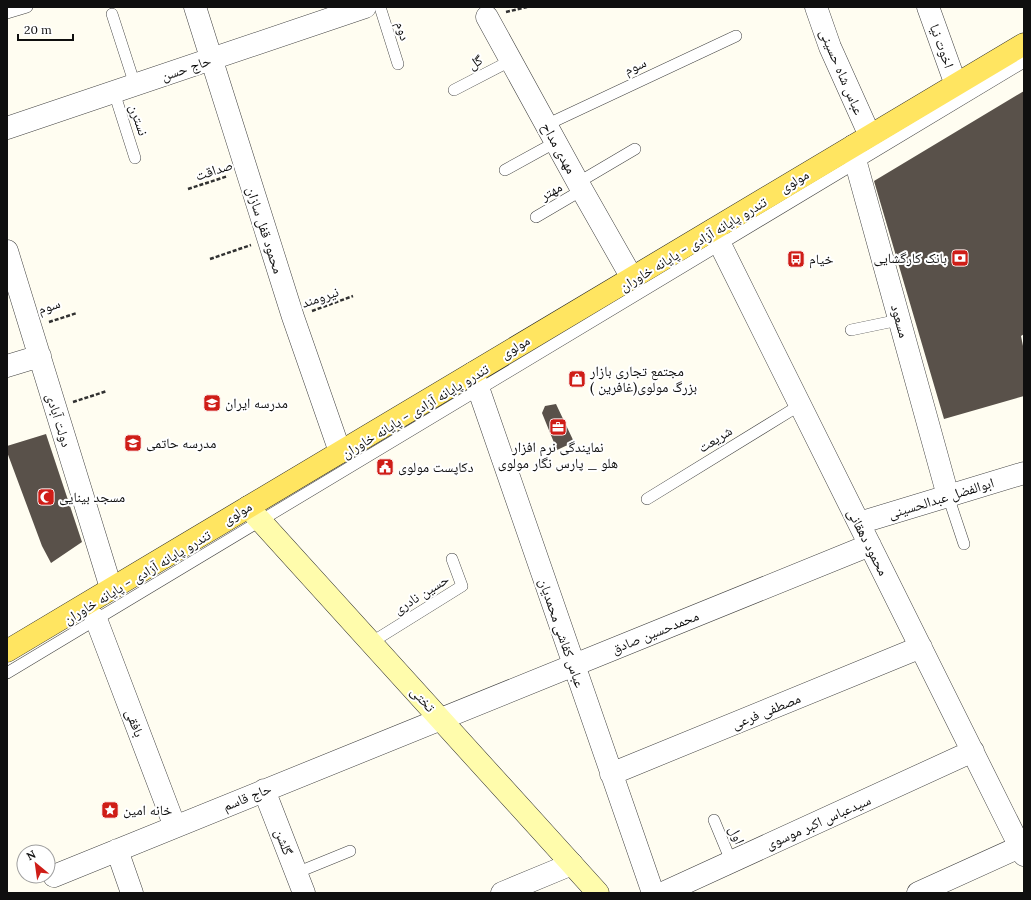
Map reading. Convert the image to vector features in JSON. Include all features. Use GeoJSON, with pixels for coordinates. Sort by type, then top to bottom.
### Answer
{"type":"FeatureCollection","features":[{"type":"Feature","properties":{"kind":"main road","name":"مولوی"},"geometry":{"type":"LineString","coordinates":[[7,651],[111,588],[255,513],[340,452],[476,381],[632,278],[716,237],[860,148],[956,84],[1024,44]]}},
{"type":"Feature","properties":{"kind":"main road","name":"تختی"},"geometry":{"type":"LineString","coordinates":[[255,513],[598,893]]}},
{"type":"Feature","properties":{"kind":"street","name":"محمود قفل سازان"},"geometry":{"type":"LineString","coordinates":[[196,7],[268,240],[340,452]]}},
{"type":"Feature","properties":{"kind":"street","name":"عباس شاه حسینی"},"geometry":{"type":"LineString","coordinates":[[816,7],[830,46],[860,148]]}},
{"type":"Feature","properties":{"kind":"street","name":"اخوت نیا"},"geometry":{"type":"LineString","coordinates":[[928,7],[956,84]]}},
{"type":"Feature","properties":{"kind":"street","name":"حاج حسن"},"geometry":{"type":"LineString","coordinates":[[7,128],[366,8]]}},
{"type":"Feature","properties":{"kind":"street","name":"مهدی مداح"},"geometry":{"type":"LineString","coordinates":[[487,17],[510,61],[632,278]]}},
{"type":"Feature","properties":{"kind":"street","name":"مسعود"},"geometry":{"type":"LineString","coordinates":[[860,148],[900,320],[948,496]]}},
{"type":"Feature","properties":{"kind":"street","name":"محمود دهقانی"},"geometry":{"type":"LineString","coordinates":[[716,237],[920,647],[1023,848]]}},
{"type":"Feature","properties":{"kind":"street","name":"دولت آبادی"},"geometry":{"type":"LineString","coordinates":[[9,265],[40,356],[111,588]]}},
{"type":"Feature","properties":{"kind":"street"},"geometry":{"type":"LineString","coordinates":[[7,366],[40,356]]}},
{"type":"Feature","properties":{"kind":"street","name":"عباس کفاشی محمدیان"},"geometry":{"type":"LineString","coordinates":[[476,381],[653,893]]}},
{"type":"Feature","properties":{"kind":"street","name":"ابوالفضل عبدالحسینی"},"geometry":{"type":"LineString","coordinates":[[859,523],[1024,473]]}},
{"type":"Feature","properties":{"kind":"street","name":"محمدحسین صادق"},"geometry":{"type":"LineString","coordinates":[[440,718],[870,545]]}},
{"type":"Feature","properties":{"kind":"street","name":"بافقی"},"geometry":{"type":"LineString","coordinates":[[96,619],[175,826]]}},
{"type":"Feature","properties":{"kind":"street","name":"مصطفی فرعی"},"geometry":{"type":"LineString","coordinates":[[611,774],[920,647]]}},
{"type":"Feature","properties":{"kind":"street","name":"حاج قاسم"},"geometry":{"type":"LineString","coordinates":[[56,875],[440,718]]}},
{"type":"Feature","properties":{"kind":"street","name":"سیدعباس اکبر موسوی"},"geometry":{"type":"LineString","coordinates":[[663,893],[973,751]]}},
{"type":"Feature","properties":{"kind":"street","name":"گلشن"},"geometry":{"type":"LineString","coordinates":[[264,790],[300,883]]}},
{"type":"Feature","properties":{"kind":"street"},"geometry":{"type":"LineString","coordinates":[[918,893],[1023,848]]}},
{"type":"Feature","properties":{"kind":"street"},"geometry":{"type":"LineString","coordinates":[[117,850],[132,893]]}},
{"type":"Feature","properties":{"kind":"street"},"geometry":{"type":"LineString","coordinates":[[502,893],[572,864]]}},
{"type":"Feature","properties":{"kind":"lane"},"geometry":{"type":"LineString","coordinates":[[7,13],[27,7]]}},
{"type":"Feature","properties":{"kind":"lane","name":"دوم"},"geometry":{"type":"LineString","coordinates":[[366,8],[398,64]]}},
{"type":"Feature","properties":{"kind":"lane"},"geometry":{"type":"LineString","coordinates":[[112,14],[135,85]]}},
{"type":"Feature","properties":{"kind":"lane","name":"سوم"},"geometry":{"type":"LineString","coordinates":[[551,133],[736,36]]}},
{"type":"Feature","properties":{"kind":"lane","name":"گل"},"geometry":{"type":"LineString","coordinates":[[454,90],[510,61]]}},
{"type":"Feature","properties":{"kind":"lane"},"geometry":{"type":"LineString","coordinates":[[860,148],[1024,62]]}},
{"type":"Feature","properties":{"kind":"lane","name":"نسترن"},"geometry":{"type":"LineString","coordinates":[[114,92],[135,158]]}},
{"type":"Feature","properties":{"kind":"lane"},"geometry":{"type":"LineString","coordinates":[[505,170],[551,133]]}},
{"type":"Feature","properties":{"kind":"lane","name":"مهتر"},"geometry":{"type":"LineString","coordinates":[[536,217],[635,149]]}},
{"type":"Feature","properties":{"kind":"lane","name":"تندرو پایانه آزادی - پایانه خاوران"},"geometry":{"type":"LineString","coordinates":[[7,673],[96,619],[255,513],[716,237]]}},
{"type":"Feature","properties":{"kind":"lane"},"geometry":{"type":"LineString","coordinates":[[851,330],[900,320]]}},
{"type":"Feature","properties":{"kind":"lane","name":"شریعت"},"geometry":{"type":"LineString","coordinates":[[647,499],[800,405]]}},
{"type":"Feature","properties":{"kind":"lane"},"geometry":{"type":"LineString","coordinates":[[948,496],[964,544]]}},
{"type":"Feature","properties":{"kind":"lane","name":"حسین نادری"},"geometry":{"type":"LineString","coordinates":[[372,642],[462,586],[452,559]]}},
{"type":"Feature","properties":{"kind":"lane","name":"اول"},"geometry":{"type":"LineString","coordinates":[[714,820],[732,861]]}},
{"type":"Feature","properties":{"kind":"lane"},"geometry":{"type":"LineString","coordinates":[[300,883],[350,852]]}},
{"type":"Feature","properties":{"kind":"path","name":"صداقت"},"geometry":{"type":"LineString","coordinates":[[188,189],[246,170]]}},
{"type":"Feature","properties":{"kind":"path"},"geometry":{"type":"LineString","coordinates":[[210,260],[268,240]]}},
{"type":"Feature","properties":{"kind":"path","name":"نیرومند"},"geometry":{"type":"LineString","coordinates":[[293,317],[354,296]]}},
{"type":"Feature","properties":{"kind":"path","name":"سوم"},"geometry":{"type":"LineString","coordinates":[[31,328],[78,313]]}},
{"type":"Feature","properties":{"kind":"path"},"geometry":{"type":"LineString","coordinates":[[55,407],[107,391]]}},
{"type":"Feature","properties":{"kind":"building","name":"بانک کارگشایی"},"geometry":{"type":"Polygon","coordinates":[[[1024,91],[1024,334],[1021,336],[1024,351],[1024,396],[944,419],[874,181],[1024,91]]]}},
{"type":"Feature","properties":{"kind":"building","name":"نمایندگی نرم افزار هلو _ پارس نگار مولوی"},"geometry":{"type":"Polygon","coordinates":[[[556,404],[574,442],[557,450],[542,413],[545,406],[556,404]]]}},
{"type":"Feature","properties":{"kind":"building","name":"مسجد بینایی"},"geometry":{"type":"Polygon","coordinates":[[[46,434],[82,542],[51,563],[42,546],[7,452],[7,446],[46,434]]]}},
{"type":"Feature","properties":{"kind":"place","name":"بانک کارگشایی"},"geometry":{"type":"Point","coordinates":[960,258]}},
{"type":"Feature","properties":{"kind":"place","name":"خیام"},"geometry":{"type":"Point","coordinates":[796,259]}},
{"type":"Feature","properties":{"kind":"place","name":"مجتمع تجاری بازار بزرگ مولوی(غافرین )"},"geometry":{"type":"Point","coordinates":[577,379]}},
{"type":"Feature","properties":{"kind":"place","name":"مدرسه ایران"},"geometry":{"type":"Point","coordinates":[212,403]}},
{"type":"Feature","properties":{"kind":"place","name":"نمایندگی نرم افزار هلو _ پارس نگار مولوی"},"geometry":{"type":"Point","coordinates":[558,427]}},
{"type":"Feature","properties":{"kind":"place","name":"مدرسه حاتمی"},"geometry":{"type":"Point","coordinates":[133,443]}},
{"type":"Feature","properties":{"kind":"place","name":"دکاپست مولوی"},"geometry":{"type":"Point","coordinates":[385,467]}},
{"type":"Feature","properties":{"kind":"place","name":"مسجد بینایی"},"geometry":{"type":"Point","coordinates":[46,497]}},
{"type":"Feature","properties":{"kind":"place","name":"خانه امین"},"geometry":{"type":"Point","coordinates":[110,810]}}]}
